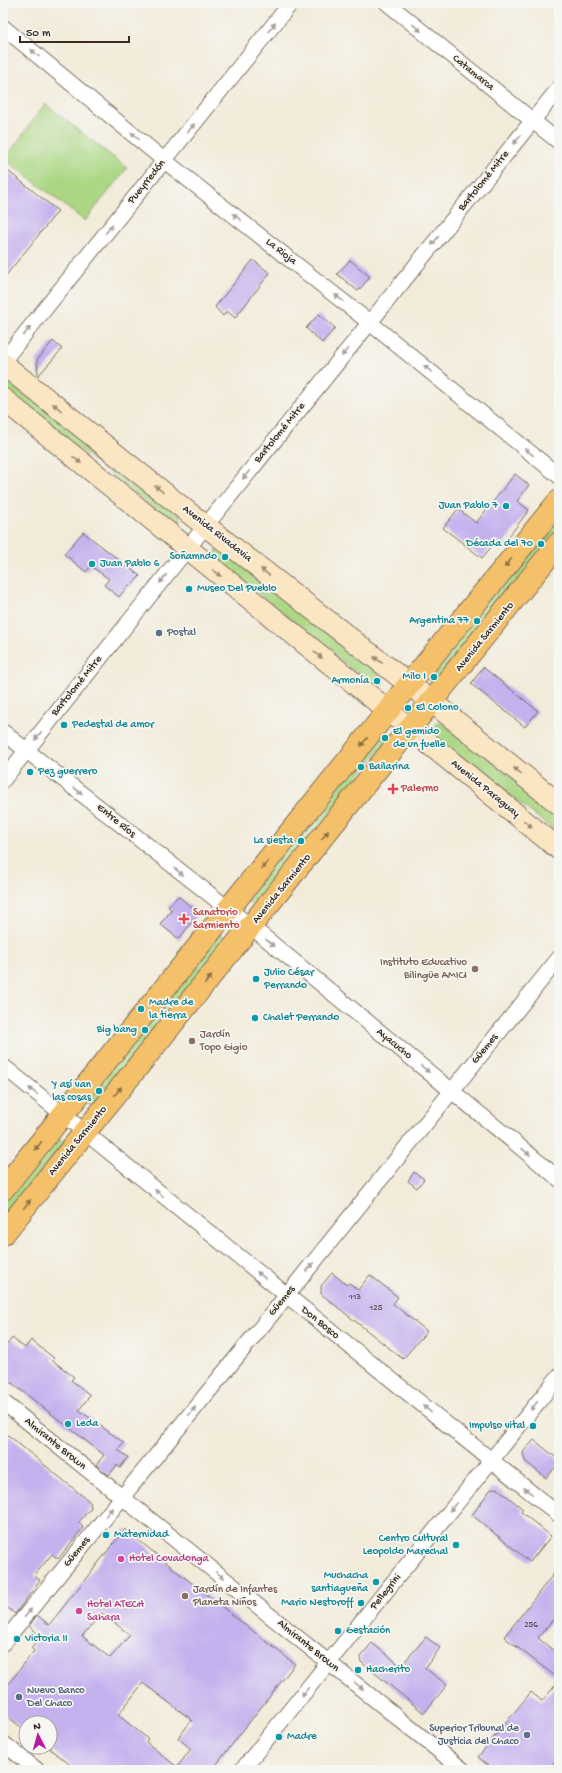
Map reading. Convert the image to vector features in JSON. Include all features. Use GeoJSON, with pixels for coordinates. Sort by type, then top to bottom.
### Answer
{"type":"FeatureCollection","features":[{"type":"Feature","properties":{"kind":"main road","name":"Avenida Rivadavia"},"geometry":{"type":"LineString","coordinates":[[3,364],[206,526],[432,702]]}},
{"type":"Feature","properties":{"kind":"main road"},"geometry":{"type":"LineString","coordinates":[[3,399],[187,549],[411,728]]}},
{"type":"Feature","properties":{"kind":"main road"},"geometry":{"type":"LineString","coordinates":[[3,1189],[409,684],[559,501]]}},
{"type":"Feature","properties":{"kind":"main road","name":"Avenida Sarmiento"},"geometry":{"type":"LineString","coordinates":[[3,1234],[559,543]]}},
{"type":"Feature","properties":{"kind":"main road"},"geometry":{"type":"LineString","coordinates":[[432,702],[559,804]]}},
{"type":"Feature","properties":{"kind":"main road","name":"Avenida Paraguay"},"geometry":{"type":"LineString","coordinates":[[411,728],[559,849]]}},
{"type":"Feature","properties":{"kind":"street","name":"Pueyrredón"},"geometry":{"type":"LineString","coordinates":[[3,361],[291,3]]}},
{"type":"Feature","properties":{"kind":"street","name":"Catamarca"},"geometry":{"type":"LineString","coordinates":[[387,3],[559,142]]}},
{"type":"Feature","properties":{"kind":"street","name":"La Rioja"},"geometry":{"type":"LineString","coordinates":[[3,27],[164,161],[370,322],[559,476]]}},
{"type":"Feature","properties":{"kind":"street","name":"Bartolomé Mitre"},"geometry":{"type":"LineString","coordinates":[[3,780],[187,549],[559,88]]}},
{"type":"Feature","properties":{"kind":"street","name":"Entre Ríos"},"geometry":{"type":"LineString","coordinates":[[3,732],[228,911]]}},
{"type":"Feature","properties":{"kind":"street","name":"Ayacucho"},"geometry":{"type":"LineString","coordinates":[[228,911],[451,1090],[559,1179]]}},
{"type":"Feature","properties":{"kind":"street","name":"Güemes"},"geometry":{"type":"LineString","coordinates":[[3,1643],[287,1296],[451,1090],[559,958]]}},
{"type":"Feature","properties":{"kind":"street","name":"Don Bosco"},"geometry":{"type":"LineString","coordinates":[[3,1066],[84,1133],[559,1515]]}},
{"type":"Feature","properties":{"kind":"street","name":"Pellegrini"},"geometry":{"type":"LineString","coordinates":[[242,1770],[559,1376]]}},
{"type":"Feature","properties":{"kind":"street","name":"Almirante Brown"},"geometry":{"type":"LineString","coordinates":[[3,1402],[463,1770]]}},
{"type":"Feature","properties":{"kind":"street"},"geometry":{"type":"LineString","coordinates":[[3,1744],[37,1770]]}},
{"type":"Feature","properties":{"kind":"green space"},"geometry":{"type":"Polygon","coordinates":[[[45,104],[127,168],[85,221],[5,159],[45,104]]]}},
{"type":"Feature","properties":{"kind":"green space"},"geometry":{"type":"Polygon","coordinates":[[[12,383],[180,515],[181,520],[176,526],[9,393],[8,388],[12,383]]]}},
{"type":"Feature","properties":{"kind":"green space"},"geometry":{"type":"Polygon","coordinates":[[[559,511],[559,534],[433,684],[427,679],[427,674],[559,511]]]}},
{"type":"Feature","properties":{"kind":"green space"},"geometry":{"type":"Polygon","coordinates":[[[219,548],[223,548],[382,677],[383,683],[379,688],[375,688],[215,558],[213,555],[219,548]]]}},
{"type":"Feature","properties":{"kind":"green space"},"geometry":{"type":"Polygon","coordinates":[[[441,722],[559,814],[559,834],[431,734],[434,726],[441,722]]]}},
{"type":"Feature","properties":{"kind":"green space"},"geometry":{"type":"Polygon","coordinates":[[[385,730],[391,735],[256,908],[244,899],[385,730]]]}},
{"type":"Feature","properties":{"kind":"green space"},"geometry":{"type":"Polygon","coordinates":[[[219,934],[227,939],[93,1106],[87,1103],[86,1097],[219,934]]]}},
{"type":"Feature","properties":{"kind":"green space"},"geometry":{"type":"Polygon","coordinates":[[[60,1138],[64,1142],[3,1225],[3,1198],[51,1139],[60,1138]]]}},
{"type":"Feature","properties":{"kind":"building"},"geometry":{"type":"Polygon","coordinates":[[[3,167],[58,211],[3,279],[3,167]]]}},
{"type":"Feature","properties":{"kind":"building"},"geometry":{"type":"Polygon","coordinates":[[[253,260],[270,273],[235,318],[227,311],[223,316],[215,307],[253,260]]]}},
{"type":"Feature","properties":{"kind":"building"},"geometry":{"type":"Polygon","coordinates":[[[350,260],[370,277],[358,291],[337,274],[350,260]]]}},
{"type":"Feature","properties":{"kind":"building"},"geometry":{"type":"Polygon","coordinates":[[[319,314],[335,328],[322,343],[306,328],[319,314]]]}},
{"type":"Feature","properties":{"kind":"building"},"geometry":{"type":"Polygon","coordinates":[[[53,341],[62,349],[38,376],[37,360],[53,341]]]}},
{"type":"Feature","properties":{"kind":"building","name":"Juan Pablo 7"},"geometry":{"type":"Polygon","coordinates":[[[515,474],[529,485],[517,501],[529,510],[503,544],[497,540],[482,558],[443,528],[458,509],[476,523],[515,474]]]}},
{"type":"Feature","properties":{"kind":"building","name":"Juan Pablo 6"},"geometry":{"type":"Polygon","coordinates":[[[83,532],[140,576],[131,586],[129,585],[119,597],[104,585],[109,579],[91,566],[86,572],[64,554],[83,532]]]}},
{"type":"Feature","properties":{"kind":"building"},"geometry":{"type":"Polygon","coordinates":[[[483,667],[538,711],[525,727],[471,684],[483,667]]]}},
{"type":"Feature","properties":{"kind":"building"},"geometry":{"type":"Polygon","coordinates":[[[178,896],[199,913],[179,939],[160,924],[172,910],[168,907],[178,896]]]}},
{"type":"Feature","properties":{"kind":"building"},"geometry":{"type":"Polygon","coordinates":[[[414,1172],[424,1179],[417,1188],[408,1181],[414,1172]]]}},
{"type":"Feature","properties":{"kind":"building"},"geometry":{"type":"Polygon","coordinates":[[[332,1273],[347,1285],[349,1283],[358,1290],[370,1275],[398,1297],[393,1304],[427,1331],[403,1359],[321,1294],[321,1286],[332,1273]]]}},
{"type":"Feature","properties":{"kind":"building"},"geometry":{"type":"Polygon","coordinates":[[[12,1338],[25,1348],[31,1340],[54,1358],[52,1360],[74,1377],[71,1380],[90,1395],[79,1410],[124,1443],[118,1450],[128,1457],[120,1468],[117,1465],[109,1475],[103,1471],[96,1465],[104,1455],[3,1376],[3,1350],[12,1338]]]}},
{"type":"Feature","properties":{"kind":"building"},"geometry":{"type":"Polygon","coordinates":[[[3,1431],[90,1502],[91,1508],[79,1522],[83,1528],[58,1559],[52,1554],[34,1576],[40,1580],[15,1614],[3,1604],[3,1431]]]}},
{"type":"Feature","properties":{"kind":"building"},"geometry":{"type":"Polygon","coordinates":[[[534,1440],[559,1460],[559,1463],[546,1478],[525,1461],[523,1452],[534,1440]]]}},
{"type":"Feature","properties":{"kind":"building"},"geometry":{"type":"Polygon","coordinates":[[[497,1488],[523,1509],[521,1512],[551,1536],[530,1562],[472,1515],[491,1489],[497,1488]]]}},
{"type":"Feature","properties":{"kind":"building"},"geometry":{"type":"Polygon","coordinates":[[[125,1529],[295,1664],[212,1770],[77,1770],[58,1755],[58,1715],[18,1715],[18,1725],[3,1713],[3,1691],[34,1651],[31,1648],[40,1636],[29,1626],[37,1615],[49,1625],[125,1529]],[[102,1613],[82,1636],[110,1658],[130,1635],[102,1613]],[[143,1683],[118,1715],[148,1739],[146,1742],[177,1767],[191,1749],[178,1738],[192,1720],[143,1683]]]}},
{"type":"Feature","properties":{"kind":"building"},"geometry":{"type":"Polygon","coordinates":[[[559,1567],[559,1612],[538,1638],[559,1655],[559,1679],[504,1637],[559,1567]]]}},
{"type":"Feature","properties":{"kind":"building"},"geometry":{"type":"Polygon","coordinates":[[[426,1637],[440,1648],[425,1668],[447,1685],[424,1713],[361,1662],[360,1657],[372,1643],[401,1666],[426,1637]]]}},
{"type":"Feature","properties":{"kind":"building","name":"Superior Tribunal de Justicia del Chaco"},"geometry":{"type":"Polygon","coordinates":[[[559,1681],[559,1756],[548,1770],[494,1770],[478,1757],[531,1692],[542,1701],[559,1681]]]}},
{"type":"Feature","properties":{"kind":"place","name":"Juan Pablo 7"},"geometry":{"type":"Point","coordinates":[506,506]}},
{"type":"Feature","properties":{"kind":"place","name":"Década del 70"},"geometry":{"type":"Point","coordinates":[541,544]}},
{"type":"Feature","properties":{"kind":"place","name":"Soñamndo"},"geometry":{"type":"Point","coordinates":[225,557]}},
{"type":"Feature","properties":{"kind":"place","name":"Juan Pablo 6"},"geometry":{"type":"Point","coordinates":[92,564]}},
{"type":"Feature","properties":{"kind":"place","name":"Museo Del Pueblo"},"geometry":{"type":"Point","coordinates":[189,589]}},
{"type":"Feature","properties":{"kind":"place","name":"Argentina 77"},"geometry":{"type":"Point","coordinates":[477,621]}},
{"type":"Feature","properties":{"kind":"place","name":"Postal"},"geometry":{"type":"Point","coordinates":[159,633]}},
{"type":"Feature","properties":{"kind":"place","name":"Milo I"},"geometry":{"type":"Point","coordinates":[434,677]}},
{"type":"Feature","properties":{"kind":"place","name":"Armonía"},"geometry":{"type":"Point","coordinates":[377,681]}},
{"type":"Feature","properties":{"kind":"place","name":"El Colono"},"geometry":{"type":"Point","coordinates":[408,708]}},
{"type":"Feature","properties":{"kind":"place","name":"Pedestal de amor"},"geometry":{"type":"Point","coordinates":[64,725]}},
{"type":"Feature","properties":{"kind":"place","name":"El gemido de un fuelle"},"geometry":{"type":"Point","coordinates":[385,738]}},
{"type":"Feature","properties":{"kind":"place","name":"Bailarina"},"geometry":{"type":"Point","coordinates":[361,767]}},
{"type":"Feature","properties":{"kind":"place","name":"Pez guerrero"},"geometry":{"type":"Point","coordinates":[30,772]}},
{"type":"Feature","properties":{"kind":"place","name":"Palermo"},"geometry":{"type":"Point","coordinates":[393,789]}},
{"type":"Feature","properties":{"kind":"place","name":"La siesta"},"geometry":{"type":"Point","coordinates":[301,841]}},
{"type":"Feature","properties":{"kind":"place","name":"Sanatorio Sarmiento"},"geometry":{"type":"Point","coordinates":[184,919]}},
{"type":"Feature","properties":{"kind":"place","name":"Instituto Educativo Bilingüe AMICI"},"geometry":{"type":"Point","coordinates":[475,969]}},
{"type":"Feature","properties":{"kind":"place","name":"Julio César Perrando"},"geometry":{"type":"Point","coordinates":[256,979]}},
{"type":"Feature","properties":{"kind":"place","name":"Madre de la tierra"},"geometry":{"type":"Point","coordinates":[141,1009]}},
{"type":"Feature","properties":{"kind":"place","name":"Chalet Perrando"},"geometry":{"type":"Point","coordinates":[255,1018]}},
{"type":"Feature","properties":{"kind":"place","name":"Big bang"},"geometry":{"type":"Point","coordinates":[145,1030]}},
{"type":"Feature","properties":{"kind":"place","name":"Jardín Topo Gigio"},"geometry":{"type":"Point","coordinates":[192,1041]}},
{"type":"Feature","properties":{"kind":"place","name":"Y así van las cosas"},"geometry":{"type":"Point","coordinates":[99,1091]}},
{"type":"Feature","properties":{"kind":"place","name":"Leda"},"geometry":{"type":"Point","coordinates":[68,1424]}},
{"type":"Feature","properties":{"kind":"place","name":"Impulso vital"},"geometry":{"type":"Point","coordinates":[533,1426]}},
{"type":"Feature","properties":{"kind":"place","name":"Maternidad"},"geometry":{"type":"Point","coordinates":[106,1535]}},
{"type":"Feature","properties":{"kind":"place","name":"Centro Cultural Leopoldo Marechal"},"geometry":{"type":"Point","coordinates":[456,1545]}},
{"type":"Feature","properties":{"kind":"place","name":"Hotel Covadonga"},"geometry":{"type":"Point","coordinates":[121,1559]}},
{"type":"Feature","properties":{"kind":"place","name":"Muchacha santiagueña"},"geometry":{"type":"Point","coordinates":[376,1582]}},
{"type":"Feature","properties":{"kind":"place","name":"Jardín de Infantes Planeta Niños"},"geometry":{"type":"Point","coordinates":[185,1596]}},
{"type":"Feature","properties":{"kind":"place","name":"Mario Nestoroff"},"geometry":{"type":"Point","coordinates":[361,1603]}},
{"type":"Feature","properties":{"kind":"place","name":"Hotel ATECH Sahara"},"geometry":{"type":"Point","coordinates":[79,1611]}},
{"type":"Feature","properties":{"kind":"place","name":"Gestación"},"geometry":{"type":"Point","coordinates":[338,1631]}},
{"type":"Feature","properties":{"kind":"place","name":"Victoria II"},"geometry":{"type":"Point","coordinates":[17,1639]}},
{"type":"Feature","properties":{"kind":"place","name":"Hacherito"},"geometry":{"type":"Point","coordinates":[358,1670]}},
{"type":"Feature","properties":{"kind":"place","name":"Nuevo Banco Del Chaco"},"geometry":{"type":"Point","coordinates":[19,1697]}},
{"type":"Feature","properties":{"kind":"place","name":"Superior Tribunal de Justicia del Chaco"},"geometry":{"type":"Point","coordinates":[527,1735]}},
{"type":"Feature","properties":{"kind":"place","name":"Madre"},"geometry":{"type":"Point","coordinates":[279,1737]}}]}
